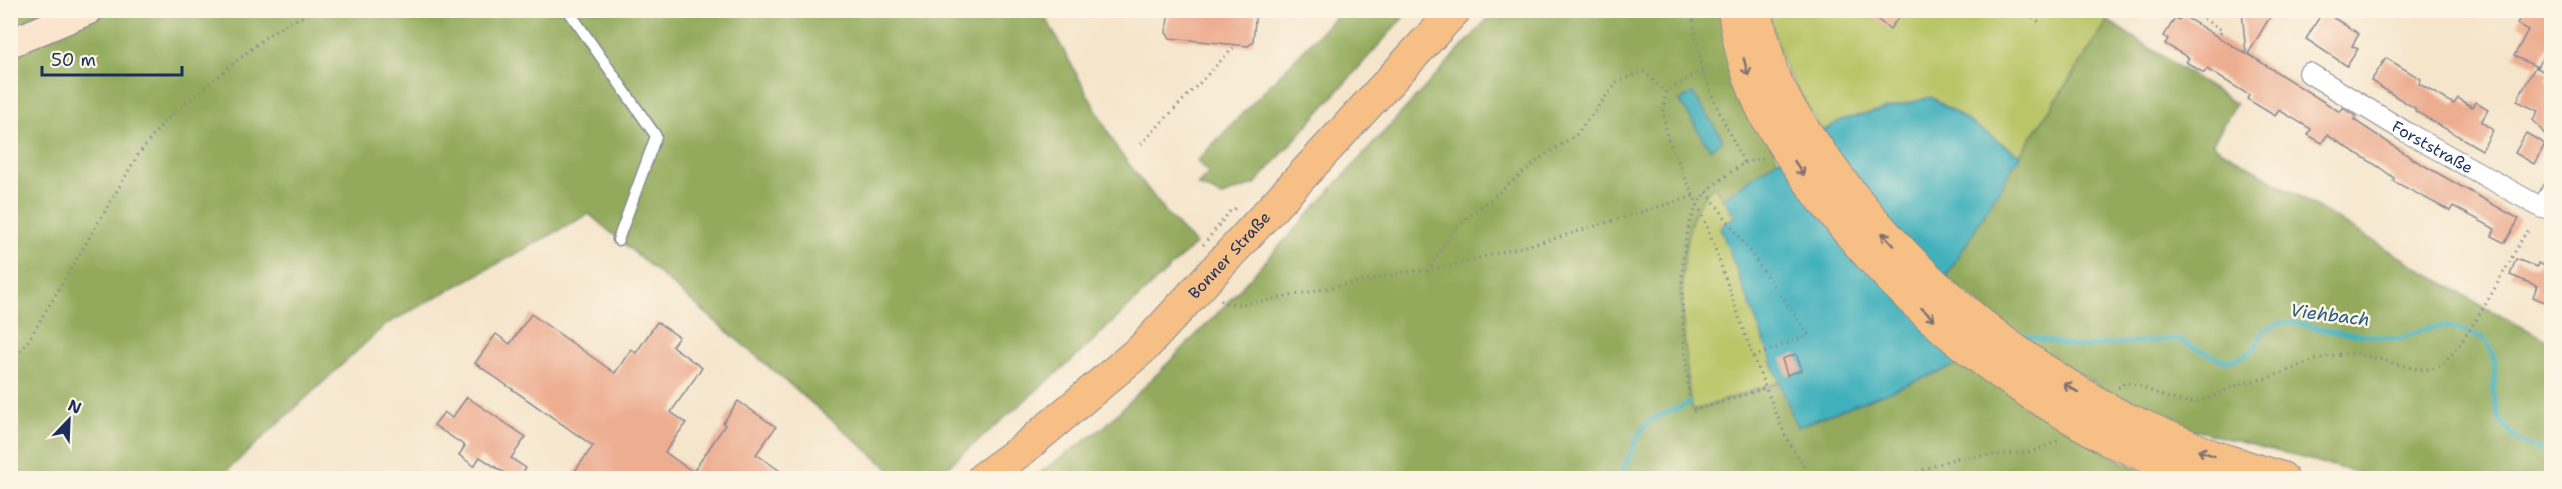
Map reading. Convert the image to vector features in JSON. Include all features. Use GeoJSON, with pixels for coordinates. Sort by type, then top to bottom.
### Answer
{"type":"FeatureCollection","features":[{"type":"Feature","properties":{"kind":"main road","name":"Bonner Straße"},"geometry":{"type":"LineString","coordinates":[[971,476],[1023,449],[1143,348],[1455,10]]}},
{"type":"Feature","properties":{"kind":"main road"},"geometry":{"type":"LineString","coordinates":[[1734,10],[1737,33],[1750,84],[1871,220],[1926,277],[2001,341],[2114,417],[2197,478]]}},
{"type":"Feature","properties":{"kind":"main road"},"geometry":{"type":"LineString","coordinates":[[1755,10],[1773,76],[1778,113]]}},
{"type":"Feature","properties":{"kind":"main road"},"geometry":{"type":"LineString","coordinates":[[2114,417],[2212,456],[2282,478]]}},
{"type":"Feature","properties":{"kind":"street"},"geometry":{"type":"LineString","coordinates":[[10,42],[89,10]]}},
{"type":"Feature","properties":{"kind":"street","name":"Forststraße"},"geometry":{"type":"LineString","coordinates":[[2309,73],[2406,132],[2542,208],[2552,191]]}},
{"type":"Feature","properties":{"kind":"lane"},"geometry":{"type":"LineString","coordinates":[[567,10],[656,136],[618,240]]}},
{"type":"Feature","properties":{"kind":"path"},"geometry":{"type":"LineString","coordinates":[[10,366],[30,338],[138,155],[159,128],[268,36],[288,23],[318,10]]}},
{"type":"Feature","properties":{"kind":"path"},"geometry":{"type":"LineString","coordinates":[[1691,10],[1702,70],[1744,163]]}},
{"type":"Feature","properties":{"kind":"path"},"geometry":{"type":"LineString","coordinates":[[1975,10],[1984,17]]}},
{"type":"Feature","properties":{"kind":"path"},"geometry":{"type":"LineString","coordinates":[[2023,10],[2039,22]]}},
{"type":"Feature","properties":{"kind":"path"},"geometry":{"type":"LineString","coordinates":[[2188,10],[2222,30],[2218,36]]}},
{"type":"Feature","properties":{"kind":"path"},"geometry":{"type":"LineString","coordinates":[[1141,144],[1236,45]]}},
{"type":"Feature","properties":{"kind":"path"},"geometry":{"type":"LineString","coordinates":[[1702,70],[1666,92],[1663,111],[1667,137],[1698,205],[1765,388],[1785,435],[1810,478]]}},
{"type":"Feature","properties":{"kind":"path"},"geometry":{"type":"LineString","coordinates":[[1427,271],[1455,228],[1545,155],[1576,135],[1617,82],[1643,71],[1666,92]]}},
{"type":"Feature","properties":{"kind":"path"},"geometry":{"type":"LineString","coordinates":[[1689,396],[1682,271],[1692,217],[1707,191],[1744,163],[1765,158]]}},
{"type":"Feature","properties":{"kind":"path"},"geometry":{"type":"LineString","coordinates":[[1707,191],[1809,336],[1753,357]]}},
{"type":"Feature","properties":{"kind":"path"},"geometry":{"type":"LineString","coordinates":[[1224,303],[1265,301],[1411,271],[1427,271],[1553,239],[1694,196]]}},
{"type":"Feature","properties":{"kind":"path"},"geometry":{"type":"LineString","coordinates":[[1200,250],[1204,241],[1232,210],[1241,206]]}},
{"type":"Feature","properties":{"kind":"path"},"geometry":{"type":"LineString","coordinates":[[2114,417],[2126,382],[2180,401],[2204,400],[2240,384],[2257,381],[2299,365],[2342,354],[2377,357],[2418,370],[2428,370],[2448,360],[2464,338],[2523,237],[2531,228]]}},
{"type":"Feature","properties":{"kind":"path"},"geometry":{"type":"LineString","coordinates":[[1693,411],[1765,388]]}},
{"type":"Feature","properties":{"kind":"path"},"geometry":{"type":"LineString","coordinates":[[1900,478],[1956,458],[2032,452],[2066,437]]}},
{"type":"Feature","properties":{"kind":"path"},"geometry":{"type":"LineString","coordinates":[[952,478],[971,476]]}},
{"type":"Feature","properties":{"kind":"green space"},"geometry":{"type":"Polygon","coordinates":[[[1496,10],[1723,11],[1778,159],[1723,199],[1714,186],[1699,203],[1690,226],[1684,254],[1682,284],[1689,396],[1693,411],[1780,382],[1797,427],[1962,363],[2121,461],[2156,478],[1032,478],[1104,427],[1215,316],[1496,10]]]}},
{"type":"Feature","properties":{"kind":"green space"},"geometry":{"type":"Polygon","coordinates":[[[2092,10],[2108,21],[2020,155],[1946,277],[1819,127],[1783,65],[1768,11],[2092,10]]]}},
{"type":"Feature","properties":{"kind":"green space"},"geometry":{"type":"Polygon","coordinates":[[[10,11],[1042,11],[1118,150],[1167,214],[1195,244],[1078,355],[934,478],[900,478],[589,214],[385,325],[219,478],[11,478],[10,11]]]}},
{"type":"Feature","properties":{"kind":"green space"},"geometry":{"type":"Polygon","coordinates":[[[1341,11],[1409,11],[1255,184],[1222,196],[1197,185],[1209,173],[1197,161],[1341,11]]]}},
{"type":"Feature","properties":{"kind":"green space"},"geometry":{"type":"Polygon","coordinates":[[[2108,21],[2236,104],[2212,144],[2482,306],[2551,342],[2551,478],[2379,478],[2175,425],[2128,404],[2028,343],[1946,277],[2020,155],[2108,21]]]}},
{"type":"Feature","properties":{"kind":"green space"},"geometry":{"type":"Polygon","coordinates":[[[1778,159],[1797,427],[1779,382],[1693,411],[1689,396],[1685,345],[1682,284],[1684,254],[1690,226],[1699,202],[1714,185],[1723,199],[1778,159]]]}},
{"type":"Feature","properties":{"kind":"water"},"geometry":{"type":"Polygon","coordinates":[[[1693,93],[1723,140],[1710,149],[1680,101],[1693,93]]]}},
{"type":"Feature","properties":{"kind":"water"},"geometry":{"type":"Polygon","coordinates":[[[1931,97],[2020,155],[1946,277],[1962,363],[1797,427],[1720,227],[1735,216],[1723,199],[1778,159],[1841,120],[1931,97]]]}},
{"type":"Feature","properties":{"kind":"building"},"geometry":{"type":"Polygon","coordinates":[[[1169,10],[1256,10],[1253,42],[1248,46],[1170,38],[1166,33],[1169,10]]]}},
{"type":"Feature","properties":{"kind":"building"},"geometry":{"type":"Polygon","coordinates":[[[1865,10],[1904,10],[1890,29],[1865,10]]]}},
{"type":"Feature","properties":{"kind":"building"},"geometry":{"type":"Polygon","coordinates":[[[2242,10],[2274,10],[2248,54],[2340,112],[2343,108],[2356,116],[2354,120],[2418,162],[2519,219],[2505,243],[2491,236],[2495,229],[2453,206],[2450,211],[2393,181],[2394,178],[2379,167],[2327,135],[2322,143],[2308,135],[2311,129],[2279,110],[2275,116],[2247,99],[2249,95],[2207,69],[2204,73],[2186,62],[2189,58],[2165,44],[2168,39],[2164,36],[2175,18],[2179,20],[2182,15],[2246,54],[2242,10]]]}},
{"type":"Feature","properties":{"kind":"building"},"geometry":{"type":"Polygon","coordinates":[[[2523,10],[2552,10],[2552,39],[2537,67],[2514,56],[2528,30],[2517,24],[2523,10]]]}},
{"type":"Feature","properties":{"kind":"building"},"geometry":{"type":"Polygon","coordinates":[[[2323,11],[2359,34],[2352,46],[2358,49],[2347,66],[2306,39],[2323,11]]]}},
{"type":"Feature","properties":{"kind":"building"},"geometry":{"type":"Polygon","coordinates":[[[2386,58],[2421,79],[2419,84],[2454,104],[2458,98],[2472,107],[2475,102],[2488,110],[2481,122],[2493,130],[2482,150],[2415,111],[2416,109],[2371,81],[2386,58]]]}},
{"type":"Feature","properties":{"kind":"building"},"geometry":{"type":"Polygon","coordinates":[[[2535,67],[2549,74],[2545,81],[2552,85],[2552,143],[2533,120],[2538,111],[2517,101],[2535,67]]]}},
{"type":"Feature","properties":{"kind":"building"},"geometry":{"type":"Polygon","coordinates":[[[2526,133],[2545,144],[2534,164],[2515,153],[2526,133]]]}},
{"type":"Feature","properties":{"kind":"building"},"geometry":{"type":"Polygon","coordinates":[[[2552,252],[2552,305],[2533,297],[2537,286],[2510,275],[2516,259],[2537,267],[2538,263],[2545,266],[2552,252]]]}},
{"type":"Feature","properties":{"kind":"building"},"geometry":{"type":"Polygon","coordinates":[[[531,314],[615,373],[631,349],[636,353],[657,322],[679,337],[672,346],[702,368],[671,412],[686,423],[665,452],[693,472],[725,425],[723,423],[738,401],[776,427],[756,454],[790,478],[570,478],[593,446],[475,363],[496,334],[510,344],[531,314]]]}},
{"type":"Feature","properties":{"kind":"building"},"geometry":{"type":"Polygon","coordinates":[[[1796,354],[1802,370],[1787,375],[1782,359],[1796,354]]]}},
{"type":"Feature","properties":{"kind":"building"},"geometry":{"type":"Polygon","coordinates":[[[467,397],[526,437],[511,458],[526,468],[519,478],[512,478],[480,457],[474,466],[459,455],[465,446],[434,425],[444,412],[452,418],[467,397]]]}},
{"type":"Feature","properties":{"kind":"waterway","name":"Viehbach"},"geometry":{"type":"LineString","coordinates":[[2015,334],[2077,347],[2176,339],[2224,361],[2241,358],[2255,348],[2263,331],[2279,323],[2297,323],[2334,332],[2400,339],[2424,329],[2448,326],[2484,338],[2495,362],[2494,387],[2497,413],[2509,432],[2527,445],[2552,452]]}},
{"type":"Feature","properties":{"kind":"waterway","name":"Viehbach"},"geometry":{"type":"LineString","coordinates":[[1619,478],[1641,431],[1652,419],[1690,403]]}}]}
